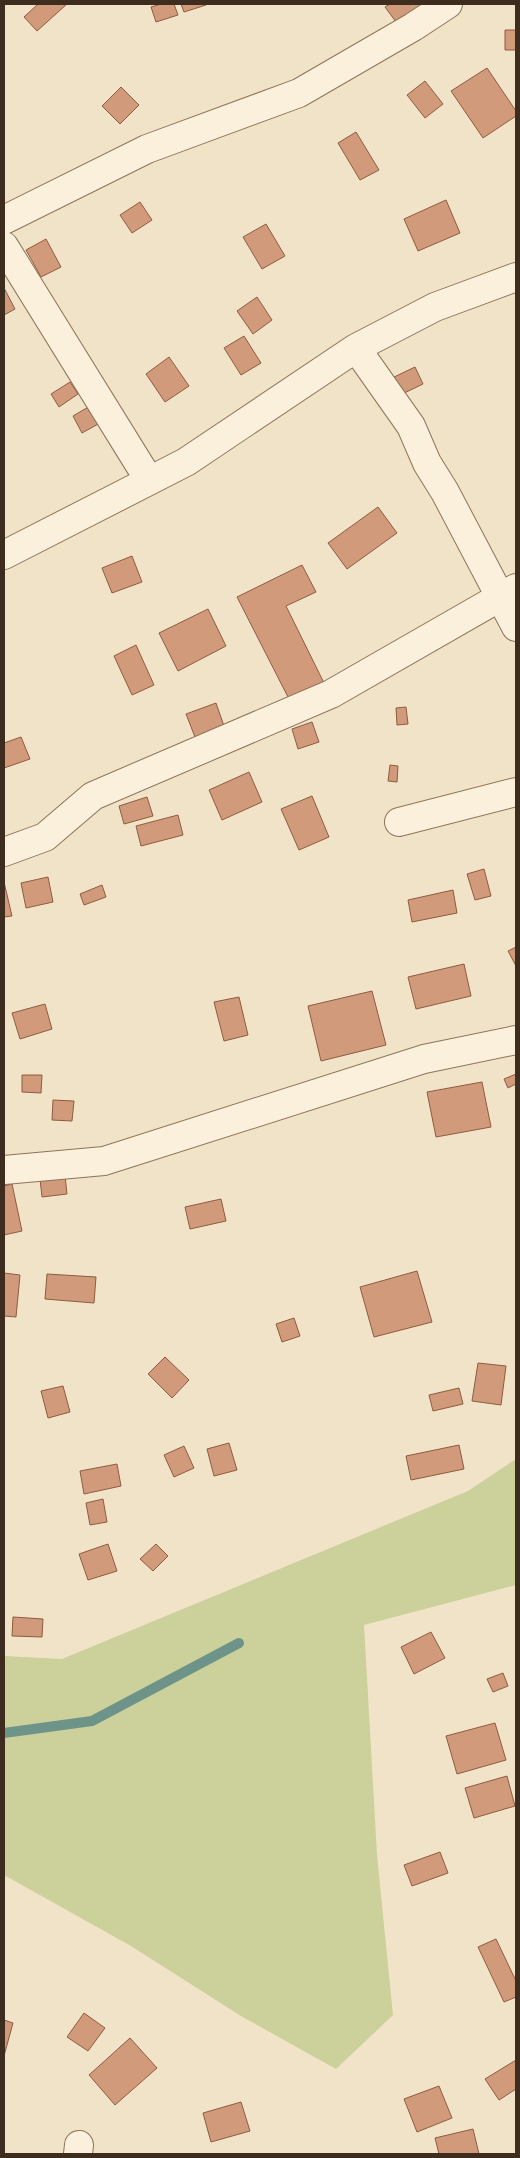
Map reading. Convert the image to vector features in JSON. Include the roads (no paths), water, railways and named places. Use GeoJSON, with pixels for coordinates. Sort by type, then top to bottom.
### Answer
{"type":"FeatureCollection","features":[{"type":"Feature","properties":{"kind":"street"},"geometry":{"type":"LineString","coordinates":[[4,220],[147,149],[299,93],[413,27],[448,4]]}},
{"type":"Feature","properties":{"kind":"street"},"geometry":{"type":"LineString","coordinates":[[4,246],[149,480]]}},
{"type":"Feature","properties":{"kind":"street"},"geometry":{"type":"LineString","coordinates":[[4,555],[186,462],[356,348],[435,307],[516,277]]}},
{"type":"Feature","properties":{"kind":"street"},"geometry":{"type":"LineString","coordinates":[[356,348],[411,426],[427,463],[509,592],[516,627]]}},
{"type":"Feature","properties":{"kind":"street"},"geometry":{"type":"LineString","coordinates":[[4,852],[45,836],[93,796],[331,694],[509,592]]}},
{"type":"Feature","properties":{"kind":"street"},"geometry":{"type":"LineString","coordinates":[[398,822],[516,792]]}},
{"type":"Feature","properties":{"kind":"street"},"geometry":{"type":"LineString","coordinates":[[4,1170],[104,1161],[424,1059],[516,1040]]}},
{"type":"Feature","properties":{"kind":"waterway"},"geometry":{"type":"LineString","coordinates":[[4,1733],[92,1721],[239,1643]]}}]}
